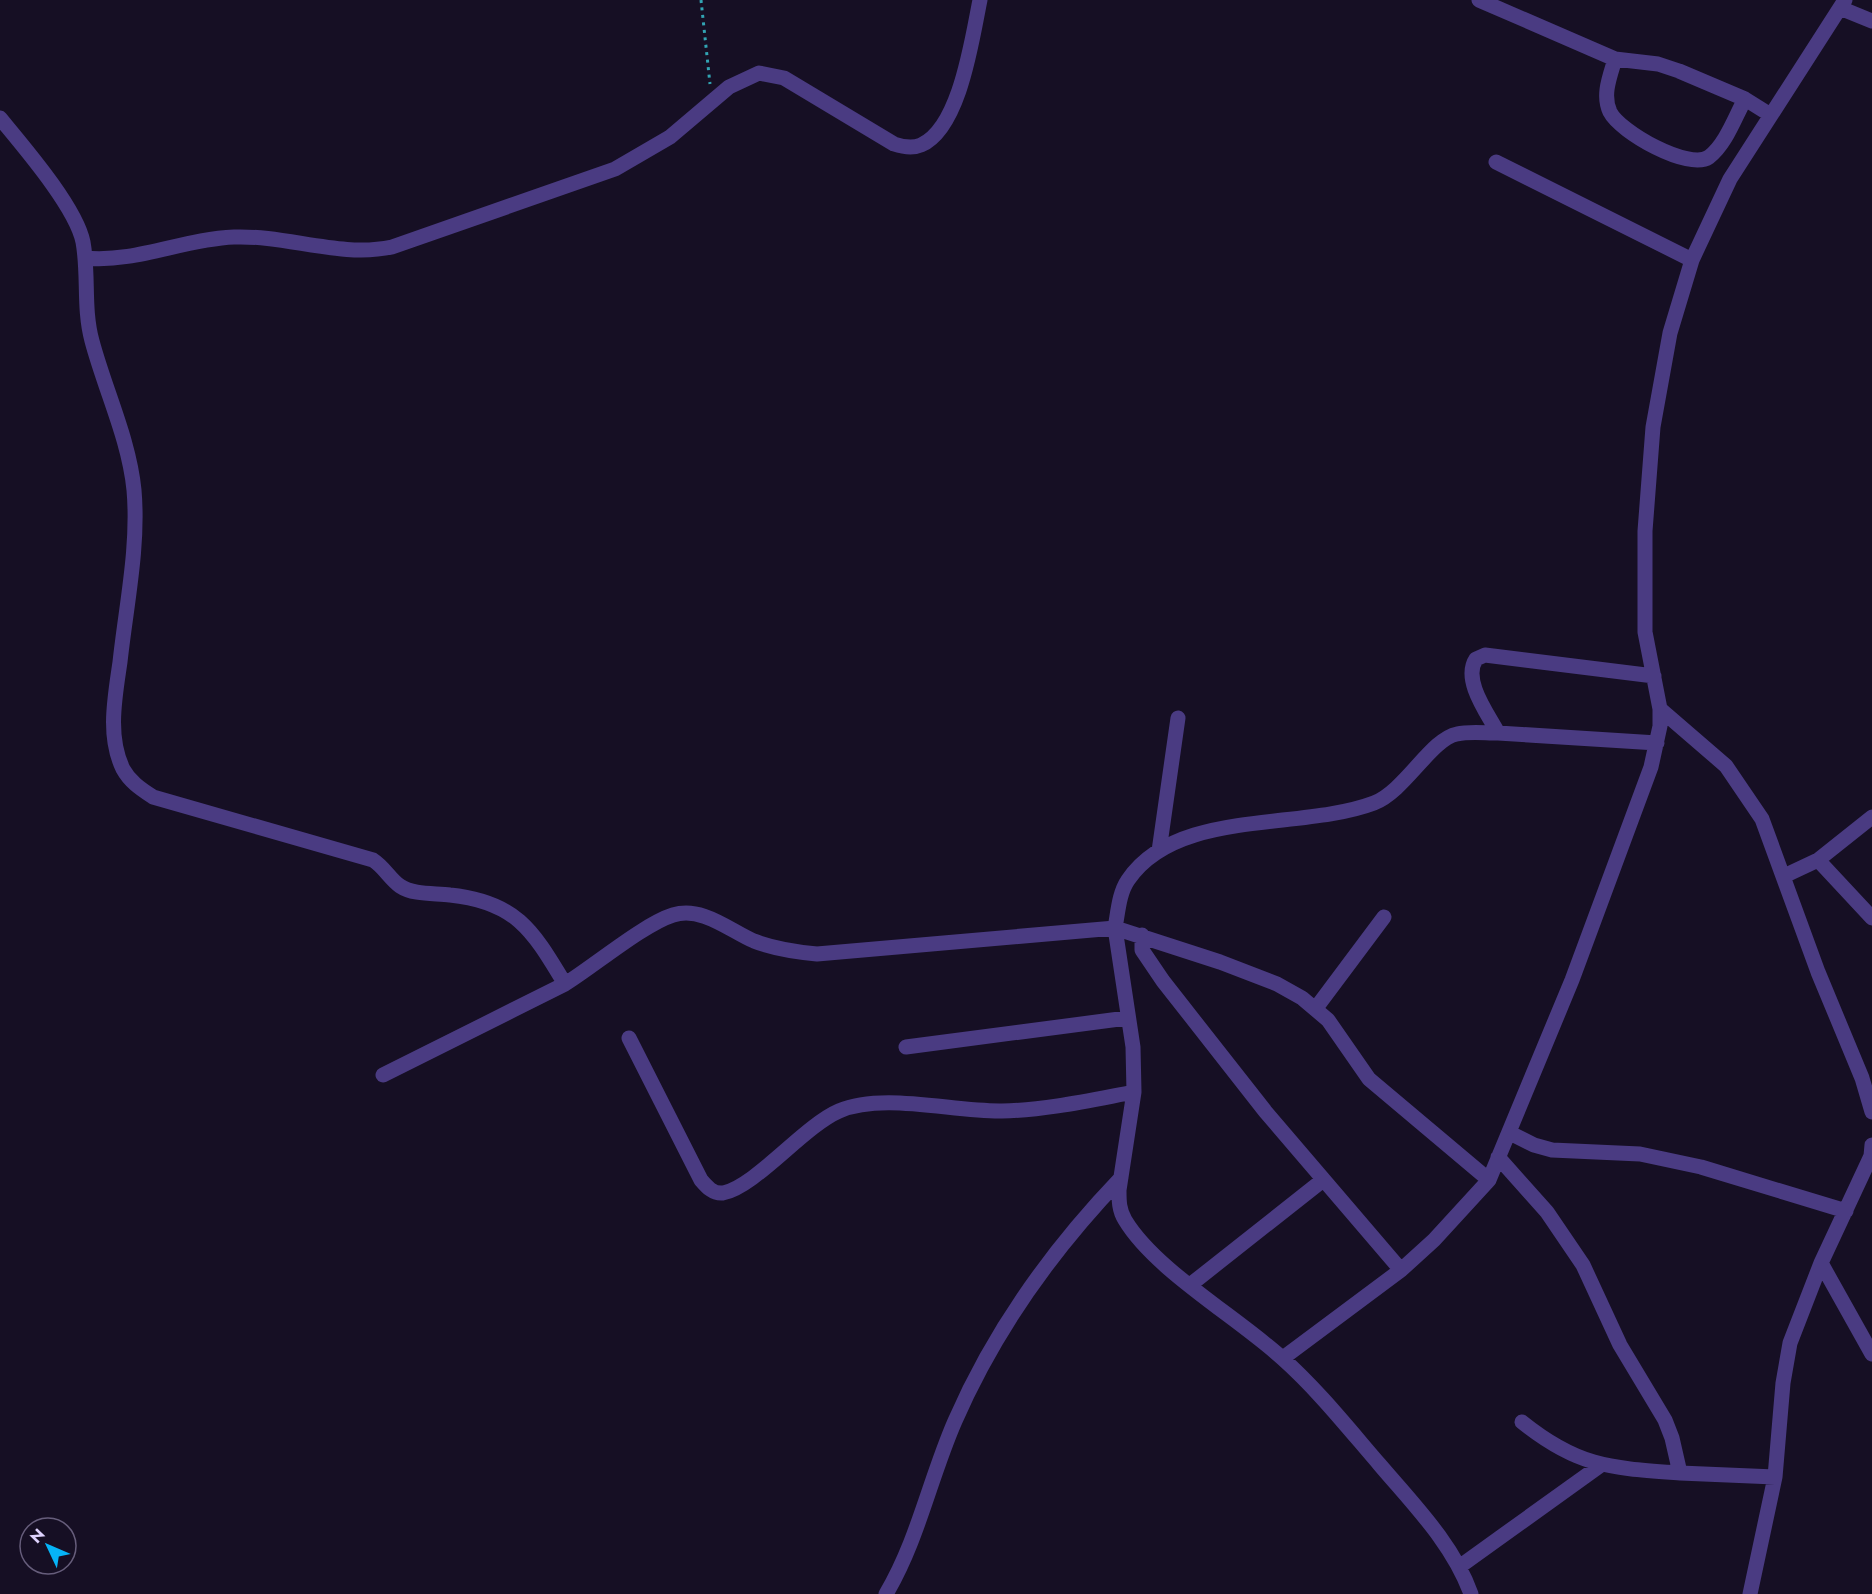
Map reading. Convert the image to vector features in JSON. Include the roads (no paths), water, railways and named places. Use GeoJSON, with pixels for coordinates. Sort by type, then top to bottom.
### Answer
{"type":"FeatureCollection","features":[{"type":"Feature","properties":{"kind":"street"},"geometry":{"type":"LineString","coordinates":[[86,258],[109,260],[209,239],[237,237],[276,239],[350,251],[372,252],[393,247],[615,169],[670,137],[743,78],[759,73],[784,78],[894,144],[908,148],[920,146],[934,137],[945,123],[956,98],[980,0]]}},
{"type":"Feature","properties":{"kind":"street"},"geometry":{"type":"LineString","coordinates":[[1479,0],[1615,59],[1658,64],[1745,99],[1769,114]]}},
{"type":"Feature","properties":{"kind":"street"},"geometry":{"type":"LineString","coordinates":[[1283,1358],[1401,1270],[1443,1231],[1489,1180],[1510,1133],[1572,980],[1651,767],[1657,743],[1660,709],[1645,632],[1643,593],[1652,438],[1668,343],[1692,260],[1730,178],[1769,114],[1843,4],[1872,21]]}},
{"type":"Feature","properties":{"kind":"street"},"geometry":{"type":"LineString","coordinates":[[1615,59],[1608,82],[1606,101],[1616,121],[1666,152],[1688,161],[1708,158],[1716,149],[1745,99]]}},
{"type":"Feature","properties":{"kind":"street"},"geometry":{"type":"LineString","coordinates":[[0,118],[74,219],[82,238],[86,258],[86,309],[91,339],[113,407],[134,487],[134,541],[113,724],[115,743],[124,772],[136,786],[153,797],[355,853],[385,868],[399,886],[409,890],[455,896],[490,904],[507,912],[522,922],[538,940],[565,984]]}},
{"type":"Feature","properties":{"kind":"street"},"geometry":{"type":"LineString","coordinates":[[1496,162],[1692,260]]}},
{"type":"Feature","properties":{"kind":"street"},"geometry":{"type":"LineString","coordinates":[[1498,733],[1473,681],[1472,664],[1480,656],[1654,676]]}},
{"type":"Feature","properties":{"kind":"street"},"geometry":{"type":"LineString","coordinates":[[1660,709],[1726,766],[1762,819],[1818,972],[1862,1078],[1872,1112]]}},
{"type":"Feature","properties":{"kind":"street"},"geometry":{"type":"LineString","coordinates":[[1159,851],[1178,718]]}},
{"type":"Feature","properties":{"kind":"street"},"geometry":{"type":"LineString","coordinates":[[1471,1594],[1459,1568],[1434,1528],[1324,1400],[1283,1358],[1151,1252],[1125,1220],[1119,1206],[1120,1178],[1134,1092],[1133,1047],[1115,928],[1120,900],[1127,881],[1159,851],[1204,832],[1348,811],[1377,802],[1398,787],[1437,745],[1455,734],[1498,733],[1657,743]]}},
{"type":"Feature","properties":{"kind":"street"},"geometry":{"type":"LineString","coordinates":[[1784,876],[1818,860],[1872,817]]}},
{"type":"Feature","properties":{"kind":"street"},"geometry":{"type":"LineString","coordinates":[[1818,860],[1872,918]]}},
{"type":"Feature","properties":{"kind":"street"},"geometry":{"type":"LineString","coordinates":[[383,1075],[565,984],[657,923],[685,913],[713,919],[754,941],[774,948],[817,954],[1115,928],[1142,935],[1277,984],[1316,1008],[1328,1020],[1369,1079],[1489,1180]]}},
{"type":"Feature","properties":{"kind":"street"},"geometry":{"type":"LineString","coordinates":[[1316,1008],[1384,917]]}},
{"type":"Feature","properties":{"kind":"street"},"geometry":{"type":"LineString","coordinates":[[1142,935],[1143,950],[1150,963],[1265,1111],[1401,1270]]}},
{"type":"Feature","properties":{"kind":"street"},"geometry":{"type":"LineString","coordinates":[[906,1047],[1127,1018]]}},
{"type":"Feature","properties":{"kind":"street"},"geometry":{"type":"LineString","coordinates":[[629,1038],[701,1180],[711,1191],[722,1193],[744,1183],[818,1124],[838,1112],[855,1106],[875,1102],[905,1103],[940,1108],[1005,1111],[1044,1108],[1134,1092]]}},
{"type":"Feature","properties":{"kind":"street"},"geometry":{"type":"LineString","coordinates":[[1510,1133],[1534,1145],[1552,1150],[1640,1154],[1701,1167],[1846,1211]]}},
{"type":"Feature","properties":{"kind":"street"},"geometry":{"type":"LineString","coordinates":[[1750,1594],[1775,1477],[1783,1383],[1790,1343],[1821,1263],[1872,1153]]}},
{"type":"Feature","properties":{"kind":"street"},"geometry":{"type":"LineString","coordinates":[[1498,1157],[1547,1212],[1583,1265],[1620,1345],[1665,1420],[1672,1438],[1680,1473]]}},
{"type":"Feature","properties":{"kind":"street"},"geometry":{"type":"LineString","coordinates":[[886,1594],[911,1545],[939,1459],[955,1421],[993,1345],[1057,1248],[1120,1178]]}},
{"type":"Feature","properties":{"kind":"street"},"geometry":{"type":"LineString","coordinates":[[1190,1284],[1323,1180]]}},
{"type":"Feature","properties":{"kind":"street"},"geometry":{"type":"LineString","coordinates":[[1821,1263],[1872,1354]]}},
{"type":"Feature","properties":{"kind":"street"},"geometry":{"type":"LineString","coordinates":[[1522,1422],[1565,1453],[1601,1465],[1680,1473],[1775,1477]]}},
{"type":"Feature","properties":{"kind":"street"},"geometry":{"type":"LineString","coordinates":[[1459,1568],[1601,1465]]}}]}
